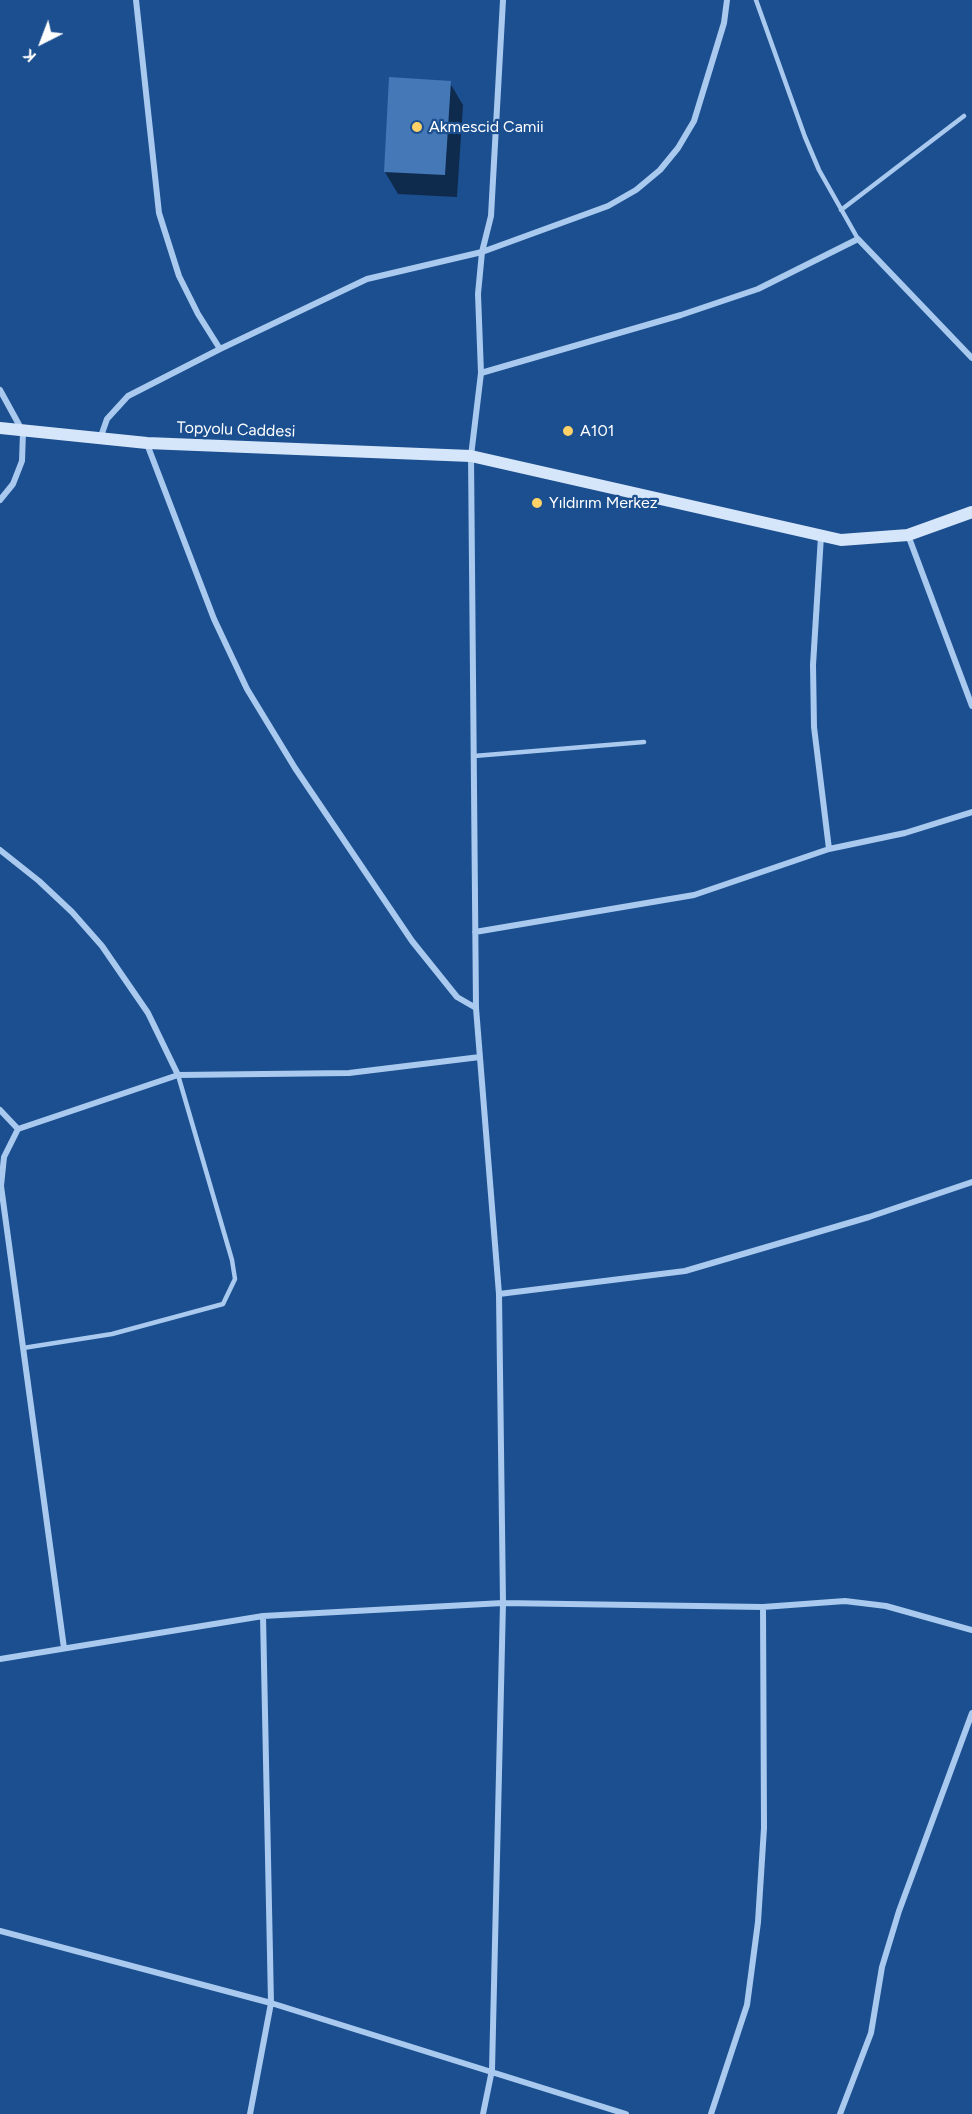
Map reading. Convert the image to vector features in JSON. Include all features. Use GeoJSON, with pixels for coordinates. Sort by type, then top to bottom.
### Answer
{"type":"FeatureCollection","features":[{"type":"Feature","properties":{"kind":"street"},"geometry":{"type":"LineString","coordinates":[[136,0],[159,213],[179,276],[198,314],[220,349]]}},
{"type":"Feature","properties":{"kind":"street"},"geometry":{"type":"LineString","coordinates":[[483,2114],[492,2070],[503,1603],[499,1294],[476,1008],[471,456],[481,373],[478,294],[482,252],[490,216],[503,0]]}},
{"type":"Feature","properties":{"kind":"street"},"geometry":{"type":"LineString","coordinates":[[100,439],[107,419],[128,396],[367,279],[482,252],[608,206],[636,190],[660,170],[694,121],[718,45],[727,0]]}},
{"type":"Feature","properties":{"kind":"street"},"geometry":{"type":"LineString","coordinates":[[481,373],[681,315],[759,289],[858,239],[972,358]]}},
{"type":"Feature","properties":{"kind":"street"},"geometry":{"type":"LineString","coordinates":[[0,390],[23,432],[22,461],[13,484],[0,500]]}},
{"type":"Feature","properties":{"kind":"street","name":"Topyolu Caddesi"},"geometry":{"type":"LineString","coordinates":[[0,428],[147,443],[471,456],[841,540],[908,535],[972,512]]}},
{"type":"Feature","properties":{"kind":"street"},"geometry":{"type":"LineString","coordinates":[[147,443],[214,619],[247,689],[295,768],[412,941],[458,997],[476,1008]]}},
{"type":"Feature","properties":{"kind":"street"},"geometry":{"type":"LineString","coordinates":[[908,535],[972,706]]}},
{"type":"Feature","properties":{"kind":"street"},"geometry":{"type":"LineString","coordinates":[[821,536],[813,665],[817,758],[829,849]]}},
{"type":"Feature","properties":{"kind":"street"},"geometry":{"type":"LineString","coordinates":[[475,932],[694,895],[829,849],[904,832],[972,812]]}},
{"type":"Feature","properties":{"kind":"street"},"geometry":{"type":"LineString","coordinates":[[0,850],[39,881],[102,946],[148,1013],[178,1075]]}},
{"type":"Feature","properties":{"kind":"street"},"geometry":{"type":"LineString","coordinates":[[64,1648],[2,1186],[4,1157],[18,1129],[178,1075],[349,1072],[480,1057]]}},
{"type":"Feature","properties":{"kind":"street"},"geometry":{"type":"LineString","coordinates":[[0,1110],[18,1129]]}},
{"type":"Feature","properties":{"kind":"street"},"geometry":{"type":"LineString","coordinates":[[499,1294],[685,1271],[869,1217],[972,1182]]}},
{"type":"Feature","properties":{"kind":"street"},"geometry":{"type":"LineString","coordinates":[[0,1659],[263,1616],[503,1603],[763,1607],[804,1602],[845,1601],[896,1608],[972,1630]]}},
{"type":"Feature","properties":{"kind":"street"},"geometry":{"type":"LineString","coordinates":[[711,2114],[747,2005],[759,1922],[764,1828],[763,1607]]}},
{"type":"Feature","properties":{"kind":"street"},"geometry":{"type":"LineString","coordinates":[[250,2114],[271,2003],[263,1616]]}},
{"type":"Feature","properties":{"kind":"street"},"geometry":{"type":"LineString","coordinates":[[840,2114],[871,2033],[882,1967],[899,1911],[972,1713]]}},
{"type":"Feature","properties":{"kind":"street"},"geometry":{"type":"LineString","coordinates":[[0,1931],[271,2003],[492,2070],[626,2114]]}},
{"type":"Feature","properties":{"kind":"lane"},"geometry":{"type":"LineString","coordinates":[[756,0],[805,137],[858,239]]}},
{"type":"Feature","properties":{"kind":"lane"},"geometry":{"type":"LineString","coordinates":[[842,210],[964,116]]}},
{"type":"Feature","properties":{"kind":"lane"},"geometry":{"type":"LineString","coordinates":[[474,756],[644,742]]}},
{"type":"Feature","properties":{"kind":"lane"},"geometry":{"type":"LineString","coordinates":[[23,1348],[112,1334],[223,1304],[235,1279],[232,1260],[178,1075]]}},
{"type":"Feature","properties":{"kind":"building","name":"Akmescid Camii"},"geometry":{"type":"Polygon","coordinates":[[[389,77],[451,81],[445,175],[384,172],[389,77]]]}},
{"type":"Feature","properties":{"kind":"place","name":"Akmescid Camii"},"geometry":{"type":"Point","coordinates":[417,127]}},
{"type":"Feature","properties":{"kind":"place","name":"A101"},"geometry":{"type":"Point","coordinates":[568,431]}},
{"type":"Feature","properties":{"kind":"place","name":"Yıldırım Merkez"},"geometry":{"type":"Point","coordinates":[537,503]}}]}
